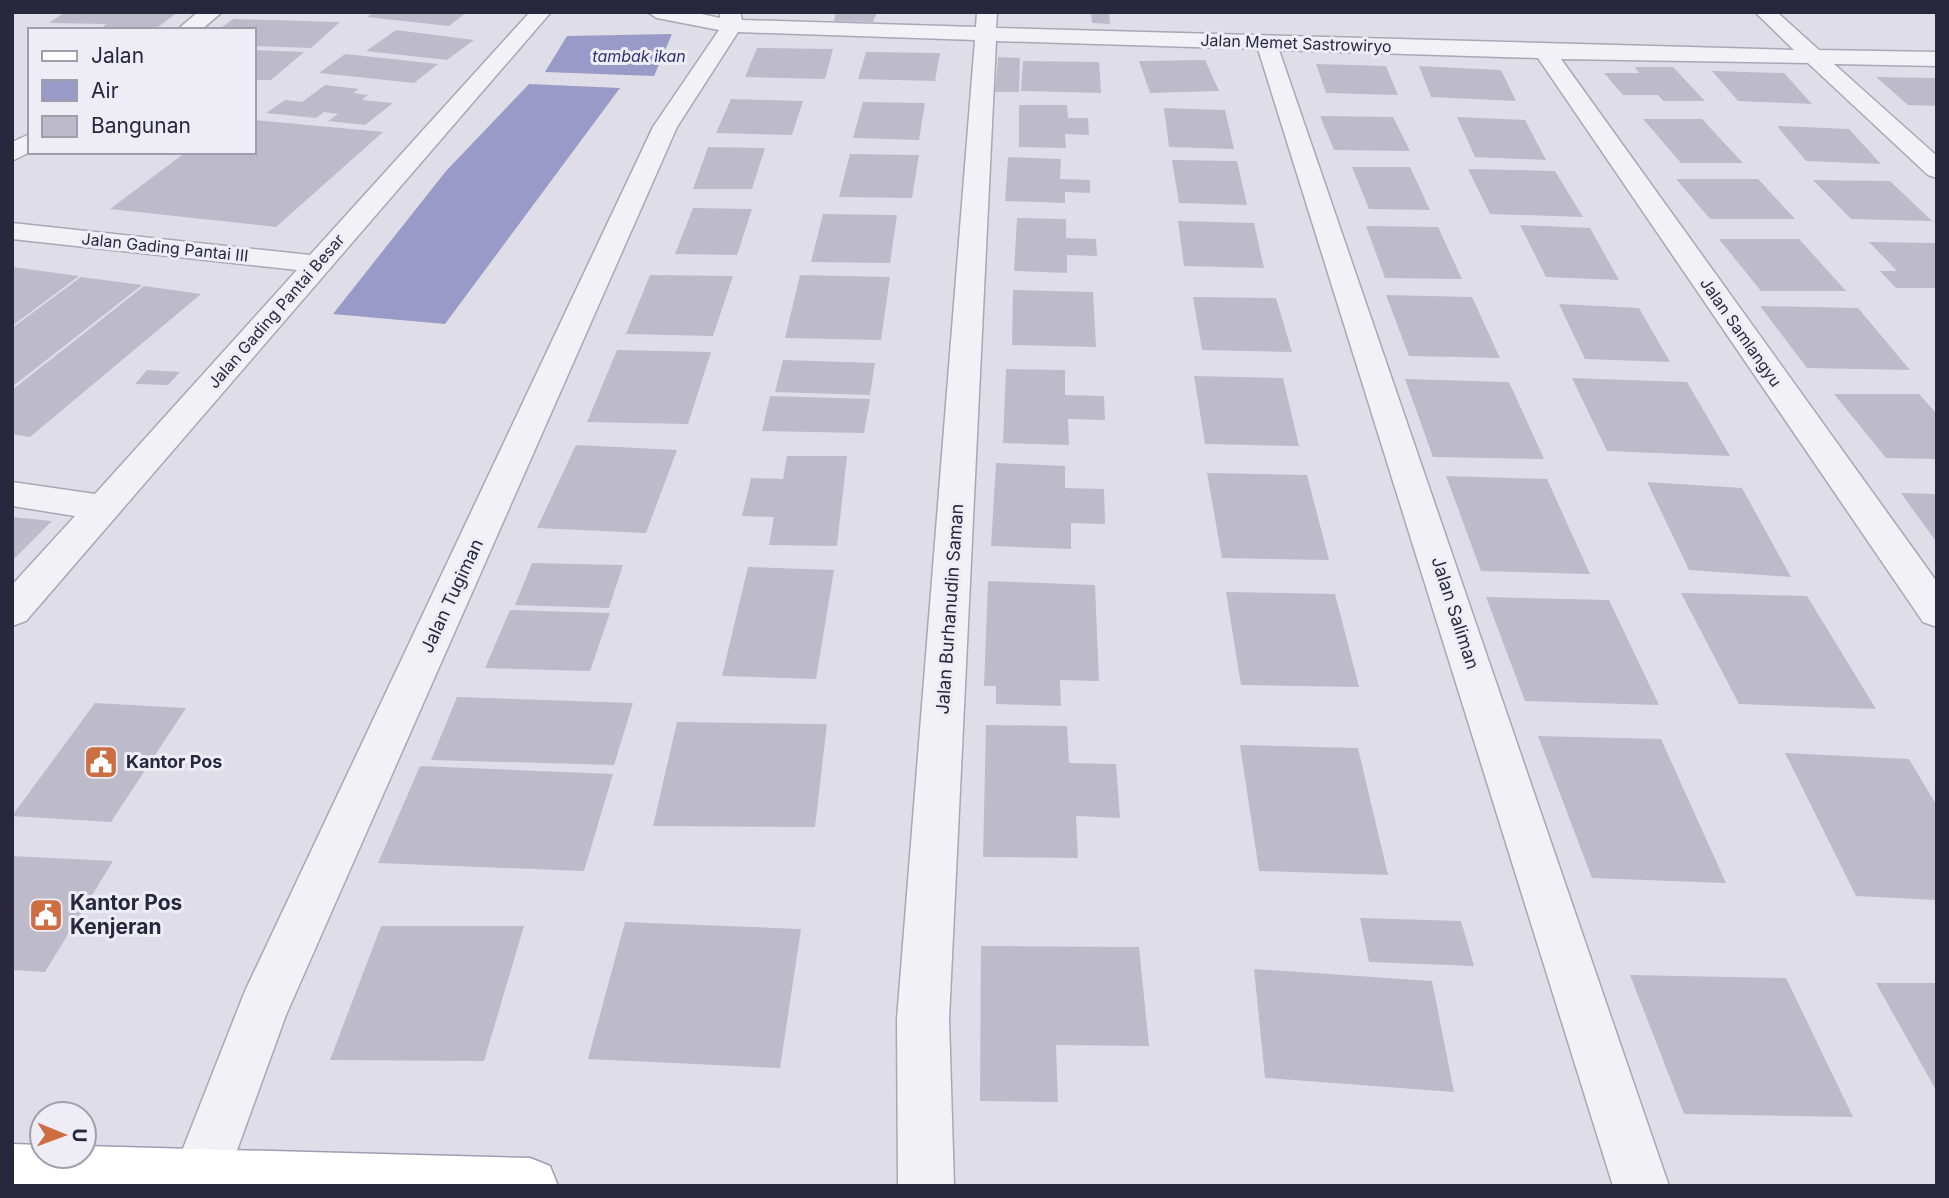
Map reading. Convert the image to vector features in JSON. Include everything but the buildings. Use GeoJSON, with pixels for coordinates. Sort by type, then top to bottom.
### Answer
{"type":"FeatureCollection","features":[{"type":"Feature","properties":{"kind":"main road"},"geometry":{"type":"LineString","coordinates":[[12,1172],[530,1186]]}},
{"type":"Feature","properties":{"kind":"street"},"geometry":{"type":"LineString","coordinates":[[190,28],[212,12]]}},
{"type":"Feature","properties":{"kind":"street","name":"Jalan Gading Pantai Besar"},"geometry":{"type":"LineString","coordinates":[[12,611],[541,12]]}},
{"type":"Feature","properties":{"kind":"street","name":"Jalan Memet Sastrowiryo"},"geometry":{"type":"LineString","coordinates":[[657,12],[751,20],[992,26],[1069,35],[1545,52],[1937,59]]}},
{"type":"Feature","properties":{"kind":"street"},"geometry":{"type":"LineString","coordinates":[[1765,12],[1937,170]]}},
{"type":"Feature","properties":{"kind":"street","name":"Jalan Tugiman"},"geometry":{"type":"LineString","coordinates":[[199,1179],[263,1009],[666,127],[751,20]]}},
{"type":"Feature","properties":{"kind":"street","name":"Jalan Burhanudin Saman"},"geometry":{"type":"LineString","coordinates":[[926,1186],[923,1019],[992,26]]}},
{"type":"Feature","properties":{"kind":"street","name":"Jalan Saliman"},"geometry":{"type":"LineString","coordinates":[[1266,42],[1596,1041],[1640,1186]]}},
{"type":"Feature","properties":{"kind":"street","name":"Jalan Samlangyu"},"geometry":{"type":"LineString","coordinates":[[1545,52],[1937,612]]}},
{"type":"Feature","properties":{"kind":"street"},"geometry":{"type":"LineString","coordinates":[[12,153],[28,142]]}},
{"type":"Feature","properties":{"kind":"street","name":"Jalan Gading Pantai III"},"geometry":{"type":"LineString","coordinates":[[12,231],[317,264]]}},
{"type":"Feature","properties":{"kind":"street"},"geometry":{"type":"LineString","coordinates":[[12,494],[105,508]]}},
{"type":"Feature","properties":{"kind":"water","name":"tambak ikan"},"geometry":{"type":"Polygon","coordinates":[[[672,34],[654,76],[545,72],[567,36],[672,34]]]}},
{"type":"Feature","properties":{"kind":"water"},"geometry":{"type":"Polygon","coordinates":[[[529,84],[620,88],[445,324],[333,314],[446,171],[529,84]]]}},
{"type":"Feature","properties":{"kind":"place","name":"Kantor Pos"},"geometry":{"type":"Point","coordinates":[101,762]}},
{"type":"Feature","properties":{"kind":"place","name":"Kantor Pos Kenjeran"},"geometry":{"type":"Point","coordinates":[46,915]}}]}
